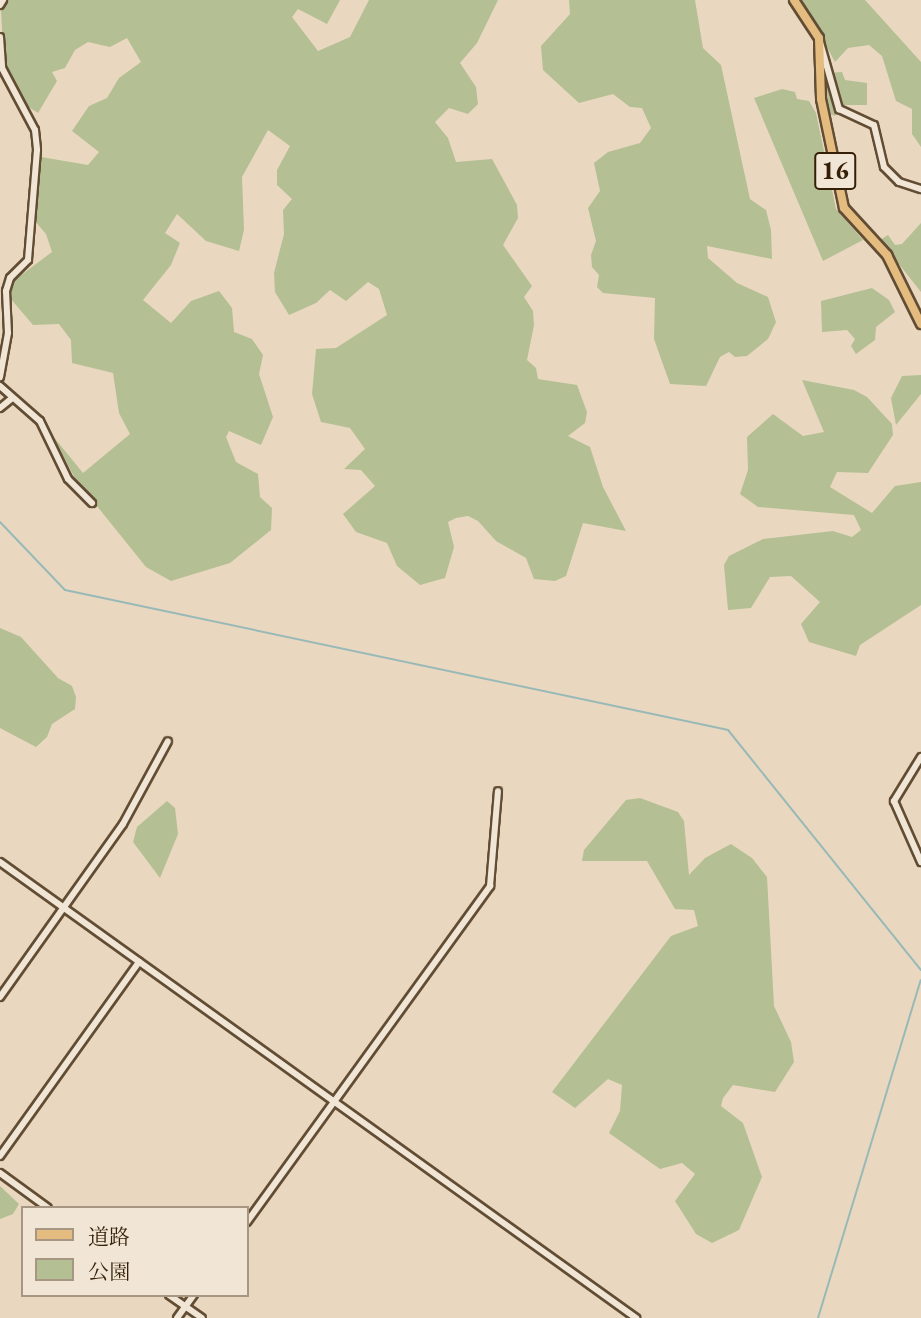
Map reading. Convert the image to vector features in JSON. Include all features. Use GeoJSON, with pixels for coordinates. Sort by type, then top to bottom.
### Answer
{"type":"FeatureCollection","features":[{"type":"Feature","properties":{"kind":"main road"},"geometry":{"type":"LineString","coordinates":[[794,0],[820,43]]}},
{"type":"Feature","properties":{"kind":"main road","name":"16"},"geometry":{"type":"LineString","coordinates":[[820,43],[821,99],[844,208],[887,255],[921,324]]}},
{"type":"Feature","properties":{"kind":"street"},"geometry":{"type":"LineString","coordinates":[[0,5],[3,0]]}},
{"type":"Feature","properties":{"kind":"street"},"geometry":{"type":"LineString","coordinates":[[0,37],[2,68],[35,130],[37,150],[29,260],[10,278],[6,291],[8,333],[0,377]]}},
{"type":"Feature","properties":{"kind":"street"},"geometry":{"type":"LineString","coordinates":[[820,43],[839,109],[874,125],[884,167],[899,182],[921,189]]}},
{"type":"Feature","properties":{"kind":"street"},"geometry":{"type":"LineString","coordinates":[[0,386],[11,399],[40,421],[68,479],[92,503]]}},
{"type":"Feature","properties":{"kind":"street"},"geometry":{"type":"LineString","coordinates":[[0,408],[11,399]]}},
{"type":"Feature","properties":{"kind":"street"},"geometry":{"type":"LineString","coordinates":[[0,997],[123,824],[168,741]]}},
{"type":"Feature","properties":{"kind":"street"},"geometry":{"type":"LineString","coordinates":[[921,757],[894,801],[921,862]]}},
{"type":"Feature","properties":{"kind":"street"},"geometry":{"type":"LineString","coordinates":[[248,1221],[490,886],[498,791]]}},
{"type":"Feature","properties":{"kind":"street"},"geometry":{"type":"LineString","coordinates":[[0,863],[636,1318]]}},
{"type":"Feature","properties":{"kind":"street"},"geometry":{"type":"LineString","coordinates":[[0,1156],[139,962]]}},
{"type":"Feature","properties":{"kind":"street"},"geometry":{"type":"LineString","coordinates":[[0,1173],[45,1206]]}},
{"type":"Feature","properties":{"kind":"street"},"geometry":{"type":"LineString","coordinates":[[172,1297],[202,1318]]}},
{"type":"Feature","properties":{"kind":"street"},"geometry":{"type":"LineString","coordinates":[[177,1318],[193,1297]]}},
{"type":"Feature","properties":{"kind":"green space"},"geometry":{"type":"Polygon","coordinates":[[[5,0],[340,0],[327,24],[298,9],[292,17],[318,51],[350,37],[369,0],[498,0],[477,43],[460,63],[476,87],[478,104],[468,114],[449,108],[435,122],[448,138],[456,162],[492,159],[517,205],[518,218],[503,245],[532,286],[524,297],[533,311],[534,325],[527,360],[536,368],[538,379],[577,385],[587,412],[585,423],[568,436],[590,447],[603,487],[626,531],[583,523],[566,576],[555,581],[534,579],[526,558],[496,541],[478,521],[468,516],[456,518],[448,522],[454,547],[445,578],[420,585],[397,566],[387,543],[356,532],[343,514],[375,486],[361,470],[344,469],[365,449],[350,428],[321,422],[312,394],[316,349],[336,348],[387,315],[379,289],[368,282],[346,301],[330,290],[316,303],[289,315],[275,292],[274,273],[284,234],[283,210],[292,199],[277,185],[277,170],[290,146],[268,130],[242,177],[244,230],[239,251],[206,241],[177,214],[165,233],[180,243],[171,265],[143,300],[171,323],[191,301],[219,291],[232,308],[234,332],[252,339],[263,355],[259,374],[273,417],[261,445],[229,431],[226,437],[236,462],[258,474],[260,497],[272,508],[271,530],[230,563],[171,581],[146,567],[76,480],[52,435],[83,473],[130,434],[119,413],[113,373],[72,363],[71,340],[59,324],[33,325],[10,298],[12,282],[52,252],[46,234],[34,220],[33,170],[41,157],[88,165],[99,152],[72,131],[89,106],[107,98],[119,78],[141,62],[127,38],[110,47],[88,42],[75,50],[65,68],[52,72],[57,81],[38,113],[27,106],[4,67],[1,11],[5,0]]]}},
{"type":"Feature","properties":{"kind":"green space"},"geometry":{"type":"Polygon","coordinates":[[[569,0],[695,0],[703,48],[721,65],[750,199],[766,210],[771,230],[772,259],[707,246],[708,258],[737,283],[768,297],[776,322],[768,339],[747,356],[735,357],[729,352],[720,357],[706,386],[670,384],[654,339],[655,298],[603,293],[597,287],[599,275],[592,267],[591,255],[596,241],[588,208],[600,191],[594,163],[608,152],[640,143],[651,128],[642,108],[630,107],[613,94],[579,103],[543,70],[541,46],[570,14],[569,0]]]}},
{"type":"Feature","properties":{"kind":"green space"},"geometry":{"type":"Polygon","coordinates":[[[802,0],[865,0],[921,62],[921,147],[912,134],[912,109],[896,101],[882,56],[869,45],[848,48],[835,62],[802,0]]]}},
{"type":"Feature","properties":{"kind":"green space"},"geometry":{"type":"Polygon","coordinates":[[[842,72],[845,80],[867,83],[867,105],[841,105],[835,116],[828,113],[826,73],[842,72]]]}},
{"type":"Feature","properties":{"kind":"green space"},"geometry":{"type":"Polygon","coordinates":[[[782,89],[795,92],[797,99],[809,101],[816,113],[836,209],[863,240],[823,261],[754,98],[782,89]]]}},
{"type":"Feature","properties":{"kind":"green space"},"geometry":{"type":"Polygon","coordinates":[[[921,223],[921,292],[880,240],[888,235],[895,245],[902,244],[921,223]]]}},
{"type":"Feature","properties":{"kind":"green space"},"geometry":{"type":"Polygon","coordinates":[[[872,288],[889,300],[895,312],[876,327],[875,340],[856,354],[851,346],[855,339],[847,330],[822,332],[821,301],[872,288]]]}},
{"type":"Feature","properties":{"kind":"green space"},"geometry":{"type":"Polygon","coordinates":[[[921,375],[921,394],[896,425],[891,398],[902,376],[921,375]]]}},
{"type":"Feature","properties":{"kind":"green space"},"geometry":{"type":"Polygon","coordinates":[[[802,380],[854,390],[867,397],[892,424],[893,435],[868,473],[837,472],[830,487],[872,513],[895,486],[921,482],[921,605],[860,645],[856,656],[809,642],[801,624],[820,602],[791,576],[770,577],[751,608],[728,610],[724,565],[729,556],[763,539],[833,531],[852,537],[861,530],[854,515],[758,507],[740,494],[748,470],[747,437],[773,414],[803,436],[824,432],[802,380]]]}},
{"type":"Feature","properties":{"kind":"green space"},"geometry":{"type":"Polygon","coordinates":[[[0,628],[21,637],[58,678],[72,686],[76,697],[75,709],[52,724],[47,737],[36,747],[0,728],[0,628]]]}},
{"type":"Feature","properties":{"kind":"green space"},"geometry":{"type":"Polygon","coordinates":[[[640,798],[678,812],[684,821],[689,875],[705,858],[731,844],[752,858],[767,877],[774,1006],[791,1042],[794,1062],[775,1092],[733,1085],[723,1098],[721,1106],[743,1123],[762,1177],[739,1230],[712,1243],[696,1234],[675,1201],[695,1174],[682,1163],[660,1169],[609,1133],[620,1111],[622,1085],[608,1079],[575,1108],[552,1092],[671,936],[698,926],[694,910],[675,909],[647,861],[582,861],[584,850],[626,800],[640,798]]]}},
{"type":"Feature","properties":{"kind":"green space"},"geometry":{"type":"Polygon","coordinates":[[[167,801],[175,808],[178,834],[160,878],[133,842],[137,827],[167,801]]]}},
{"type":"Feature","properties":{"kind":"green space"},"geometry":{"type":"Polygon","coordinates":[[[0,1186],[19,1204],[13,1214],[0,1219],[0,1186]]]}},
{"type":"Feature","properties":{"kind":"waterway"},"geometry":{"type":"LineString","coordinates":[[0,522],[65,590],[728,730],[921,970]]}},
{"type":"Feature","properties":{"kind":"waterway"},"geometry":{"type":"LineString","coordinates":[[818,1318],[921,980]]}}]}
